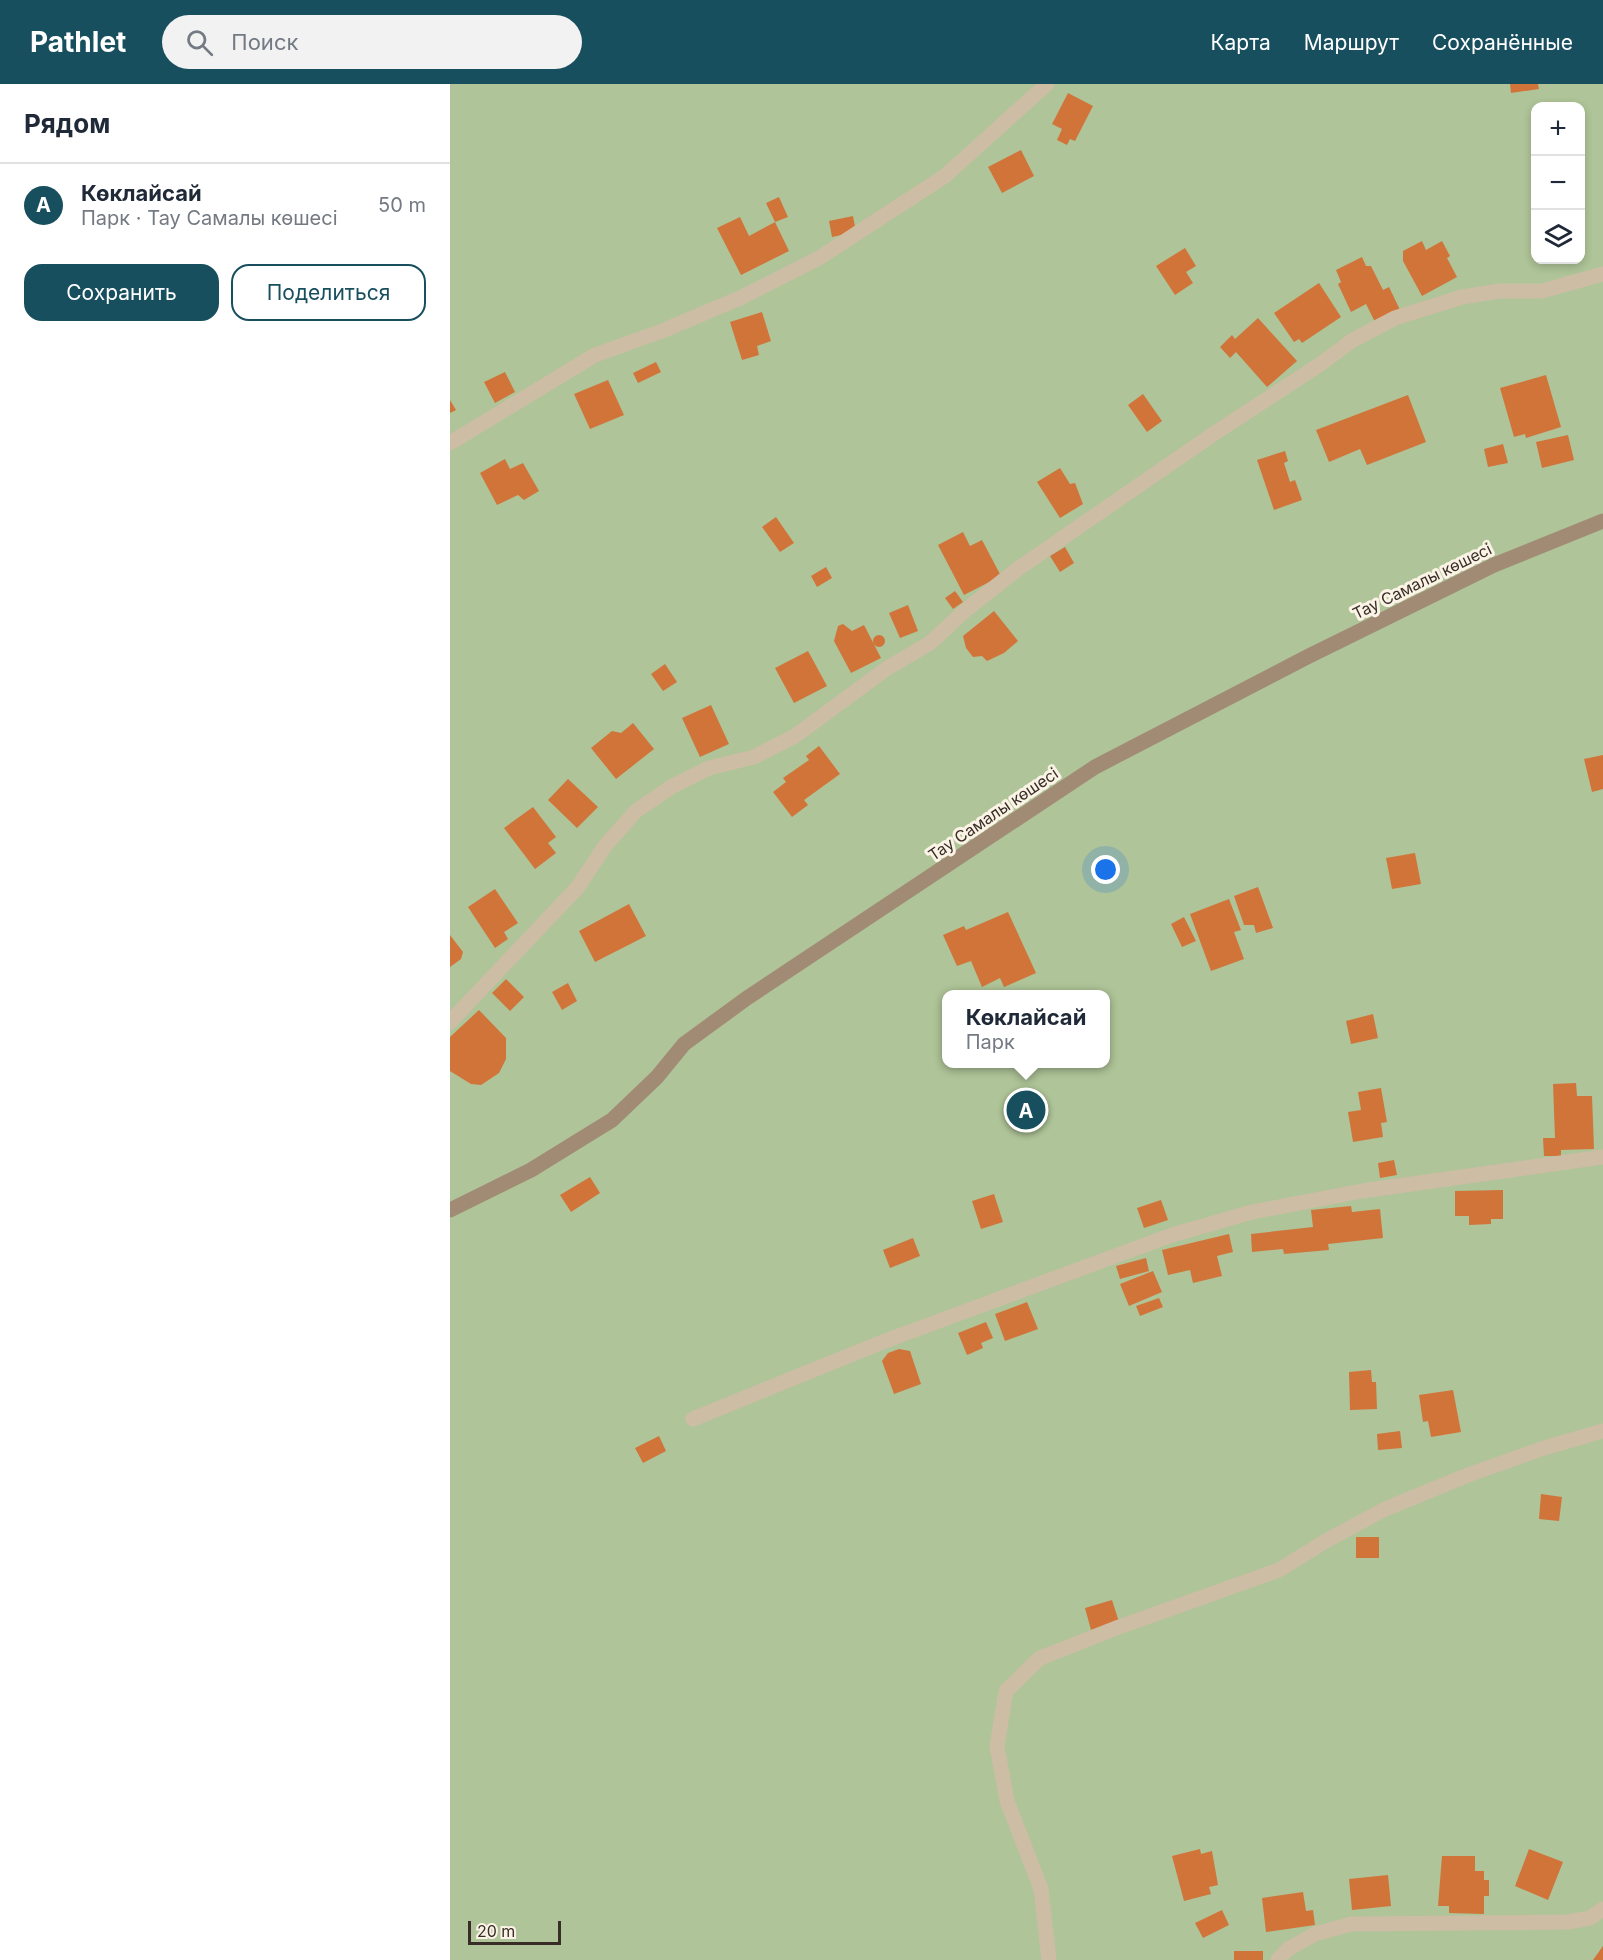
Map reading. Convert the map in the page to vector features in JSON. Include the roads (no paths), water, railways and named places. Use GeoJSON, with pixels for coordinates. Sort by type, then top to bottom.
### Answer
{"type":"FeatureCollection","features":[{"type":"Feature","properties":{"kind":"street"},"geometry":{"type":"LineString","coordinates":[[450,443],[519,398],[595,355],[662,331],[730,302],[819,258],[945,176],[1047,84]]}},
{"type":"Feature","properties":{"kind":"street"},"geometry":{"type":"LineString","coordinates":[[450,1022],[577,888],[605,846],[636,811],[680,782],[709,768],[754,757],[795,736],[886,669],[930,643],[967,609],[1019,568],[1353,340],[1395,318],[1462,297],[1499,291],[1542,291],[1603,274]]}},
{"type":"Feature","properties":{"kind":"street","name":"Тау Самалы көшесі"},"geometry":{"type":"LineString","coordinates":[[450,1210],[531,1170],[612,1120],[657,1077],[684,1044],[747,998],[1095,767],[1309,656],[1494,565],[1603,521]]}},
{"type":"Feature","properties":{"kind":"street"},"geometry":{"type":"LineString","coordinates":[[693,1419],[885,1341],[1172,1234],[1252,1212],[1362,1191],[1603,1157]]}},
{"type":"Feature","properties":{"kind":"street"},"geometry":{"type":"LineString","coordinates":[[1049,1960],[1041,1889],[1006,1802],[997,1746],[1006,1691],[1040,1658],[1279,1570],[1324,1542],[1385,1509],[1544,1448],[1603,1431]]}},
{"type":"Feature","properties":{"kind":"street"},"geometry":{"type":"LineString","coordinates":[[1278,1960],[1288,1949],[1315,1934],[1351,1924],[1568,1922],[1590,1918],[1603,1909]]}},
{"type":"Feature","properties":{"kind":"place","name":"Көклайсай"},"geometry":{"type":"Point","coordinates":[1026,1110]}}]}
